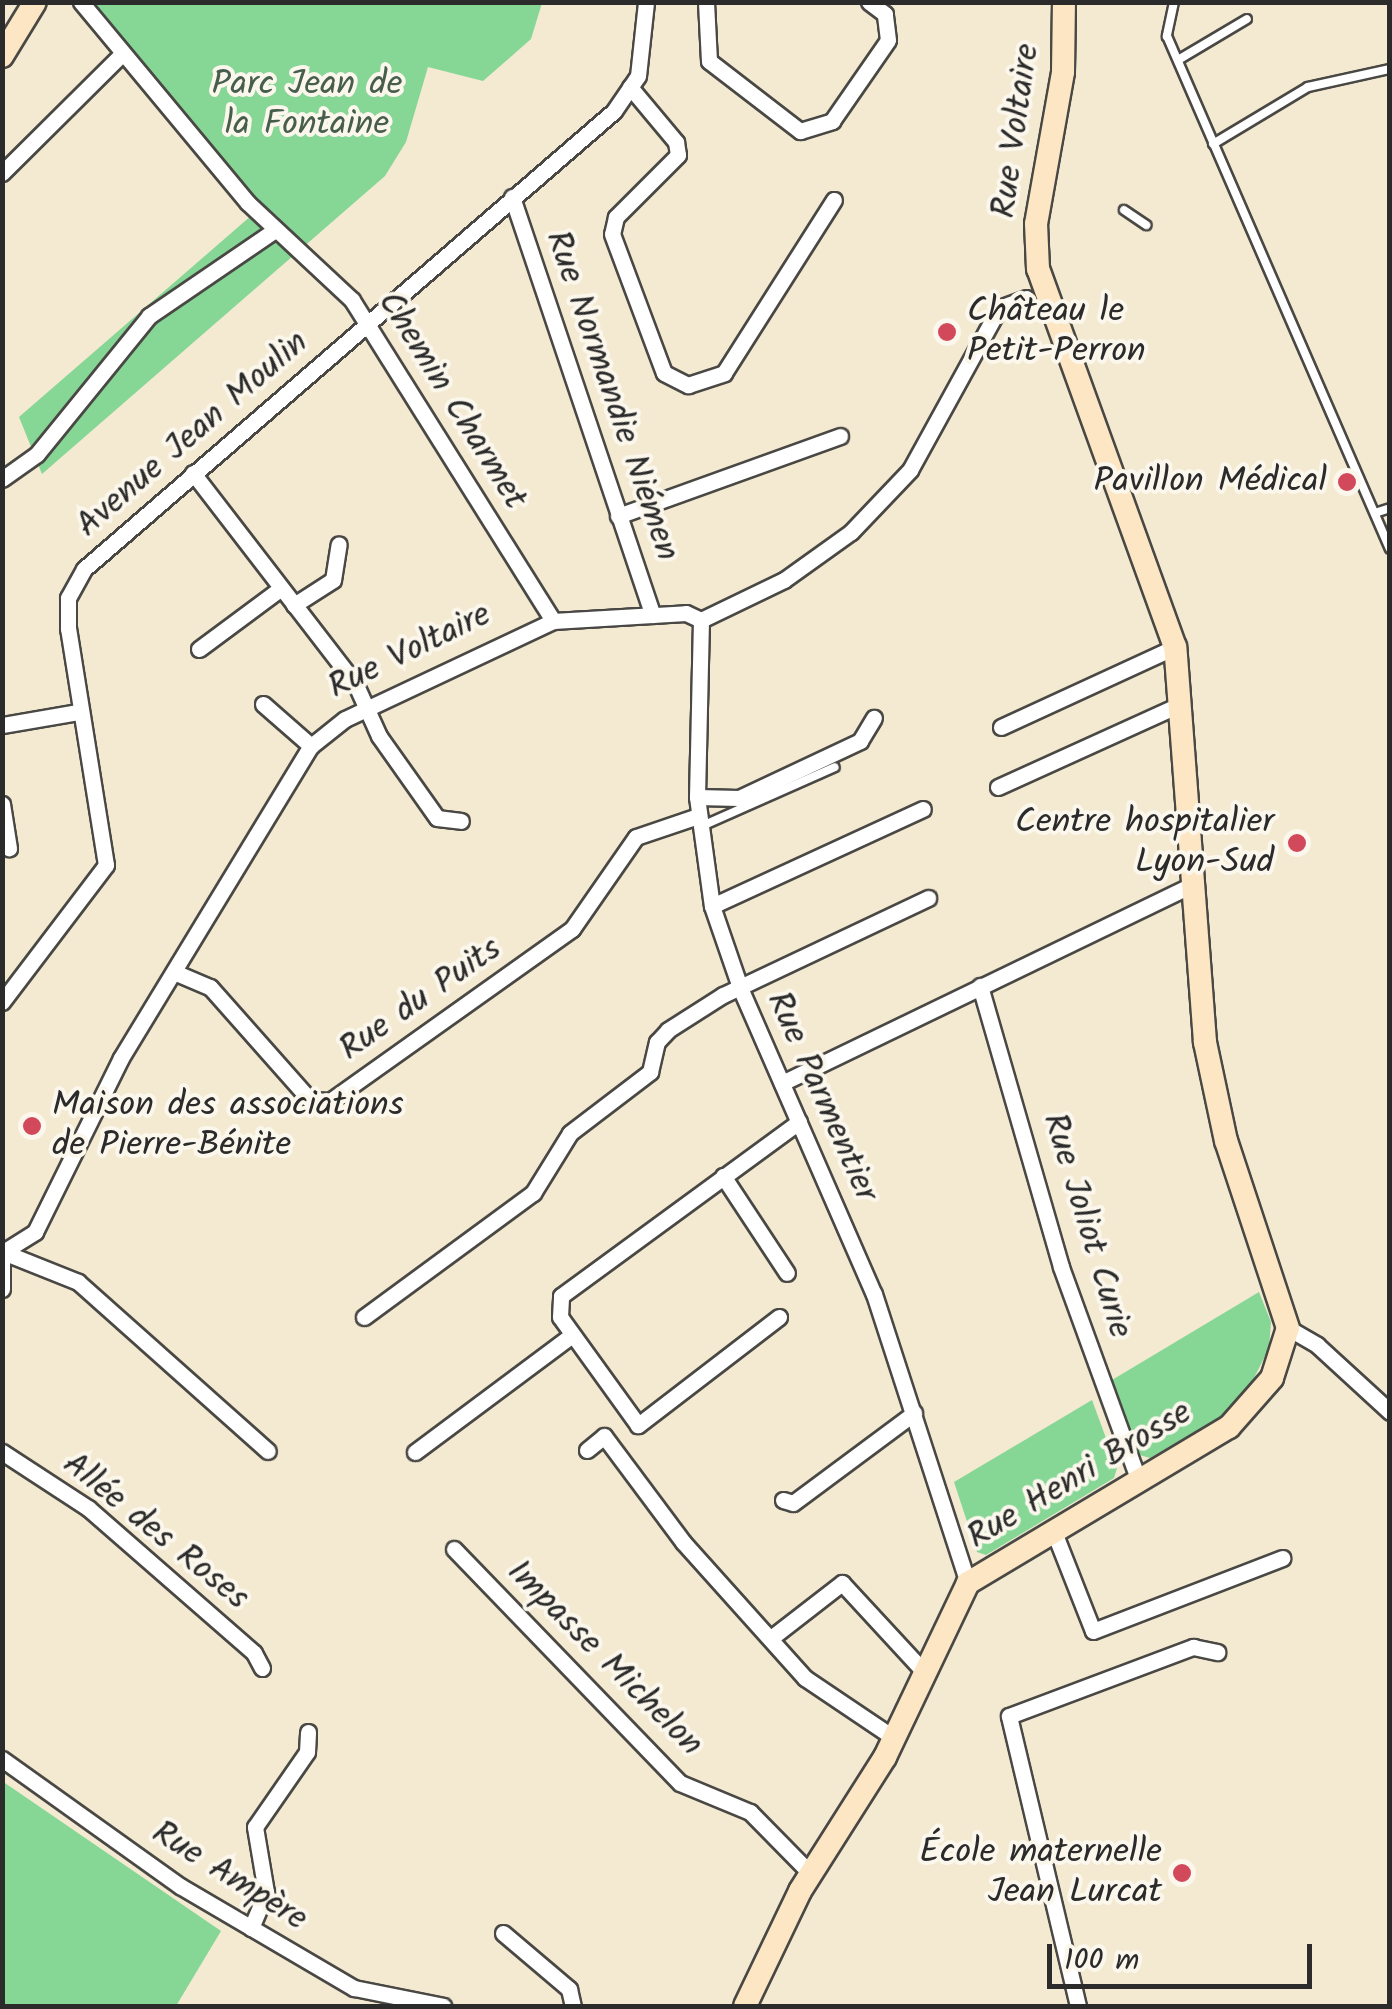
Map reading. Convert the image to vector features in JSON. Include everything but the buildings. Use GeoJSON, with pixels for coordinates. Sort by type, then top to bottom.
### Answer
{"type":"FeatureCollection","features":[{"type":"Feature","properties":{"kind":"street"},"geometry":{"type":"LineString","coordinates":[[2,56],[36,2]]}},
{"type":"Feature","properties":{"kind":"street","name":"Chemin Charmet"},"geometry":{"type":"LineString","coordinates":[[81,2],[275,230],[347,294],[553,622]]}},
{"type":"Feature","properties":{"kind":"street","name":"Avenue Jean Moulin"},"geometry":{"type":"LineString","coordinates":[[2,1002],[106,865],[78,712],[68,598],[84,569],[614,111],[638,76],[646,2]]}},
{"type":"Feature","properties":{"kind":"street"},"geometry":{"type":"LineString","coordinates":[[706,2],[709,61],[800,131],[832,121],[888,40],[885,14],[869,2]]}},
{"type":"Feature","properties":{"kind":"street","name":"Rue Voltaire"},"geometry":{"type":"LineString","coordinates":[[1064,2],[1063,72],[1036,224],[1038,269],[1175,647],[1192,884],[1216,1098],[1288,1328]]}},
{"type":"Feature","properties":{"kind":"street"},"geometry":{"type":"LineString","coordinates":[[2,173],[123,54]]}},
{"type":"Feature","properties":{"kind":"street"},"geometry":{"type":"LineString","coordinates":[[630,87],[676,142],[678,156],[612,226],[664,373],[688,385],[724,373],[834,200]]}},
{"type":"Feature","properties":{"kind":"street","name":"Rue Normandie Niémen"},"geometry":{"type":"LineString","coordinates":[[512,197],[653,615]]}},
{"type":"Feature","properties":{"kind":"street"},"geometry":{"type":"LineString","coordinates":[[2,480],[37,454],[149,316],[275,230]]}},
{"type":"Feature","properties":{"kind":"street"},"geometry":{"type":"LineString","coordinates":[[701,620],[784,580],[850,532],[910,470],[998,308],[1026,298]]}},
{"type":"Feature","properties":{"kind":"street"},"geometry":{"type":"LineString","coordinates":[[618,516],[840,436]]}},
{"type":"Feature","properties":{"kind":"street"},"geometry":{"type":"LineString","coordinates":[[193,472],[356,685],[366,709],[438,818],[462,821]]}},
{"type":"Feature","properties":{"kind":"street"},"geometry":{"type":"LineString","coordinates":[[294,605],[333,580],[338,544]]}},
{"type":"Feature","properties":{"kind":"street"},"geometry":{"type":"LineString","coordinates":[[199,649],[281,588]]}},
{"type":"Feature","properties":{"kind":"street","name":"Rue Voltaire"},"geometry":{"type":"LineString","coordinates":[[3,1251],[35,1232],[121,1058],[311,746],[366,709],[553,622],[686,613],[701,620]]}},
{"type":"Feature","properties":{"kind":"street","name":"Rue Parmentier"},"geometry":{"type":"LineString","coordinates":[[701,620],[697,797],[712,906],[741,990],[874,1294],[968,1583]]}},
{"type":"Feature","properties":{"kind":"street"},"geometry":{"type":"LineString","coordinates":[[1001,726],[1175,647]]}},
{"type":"Feature","properties":{"kind":"street"},"geometry":{"type":"LineString","coordinates":[[263,704],[311,746]]}},
{"type":"Feature","properties":{"kind":"street"},"geometry":{"type":"LineString","coordinates":[[998,787],[1179,705]]}},
{"type":"Feature","properties":{"kind":"street"},"geometry":{"type":"LineString","coordinates":[[2,725],[78,712]]}},
{"type":"Feature","properties":{"kind":"street"},"geometry":{"type":"LineString","coordinates":[[697,797],[739,798],[860,741],[874,718]]}},
{"type":"Feature","properties":{"kind":"street"},"geometry":{"type":"LineString","coordinates":[[2,804],[10,848]]}},
{"type":"Feature","properties":{"kind":"street"},"geometry":{"type":"LineString","coordinates":[[712,906],[923,809]]}},
{"type":"Feature","properties":{"kind":"street","name":"Rue du Puits"},"geometry":{"type":"LineString","coordinates":[[174,972],[210,987],[310,1100],[330,1100],[572,929],[636,837],[698,821]]}},
{"type":"Feature","properties":{"kind":"street"},"geometry":{"type":"LineString","coordinates":[[782,1083],[1192,884]]}},
{"type":"Feature","properties":{"kind":"street"},"geometry":{"type":"LineString","coordinates":[[364,1318],[533,1193],[570,1134],[650,1072],[657,1042],[668,1030],[928,898]]}},
{"type":"Feature","properties":{"kind":"street","name":"Rue Joliot Curie"},"geometry":{"type":"LineString","coordinates":[[980,986],[1061,1267],[1139,1481]]}},
{"type":"Feature","properties":{"kind":"street"},"geometry":{"type":"LineString","coordinates":[[780,1317],[638,1425],[560,1318],[561,1296],[798,1122]]}},
{"type":"Feature","properties":{"kind":"street"},"geometry":{"type":"LineString","coordinates":[[723,1176],[787,1273]]}},
{"type":"Feature","properties":{"kind":"street"},"geometry":{"type":"LineString","coordinates":[[2,1289],[3,1251],[78,1282],[268,1452]]}},
{"type":"Feature","properties":{"kind":"street"},"geometry":{"type":"LineString","coordinates":[[1288,1328],[1317,1344],[1390,1412]]}},
{"type":"Feature","properties":{"kind":"street","name":"Rue Henri Brosse"},"geometry":{"type":"LineString","coordinates":[[745,2006],[811,1874],[894,1738],[968,1583],[1139,1481],[1253,1406],[1272,1378],[1288,1328]]}},
{"type":"Feature","properties":{"kind":"street"},"geometry":{"type":"LineString","coordinates":[[415,1452],[572,1335]]}},
{"type":"Feature","properties":{"kind":"street"},"geometry":{"type":"LineString","coordinates":[[783,1500],[793,1503],[914,1413]]}},
{"type":"Feature","properties":{"kind":"street"},"geometry":{"type":"LineString","coordinates":[[587,1450],[604,1436],[684,1542],[805,1678],[894,1738]]}},
{"type":"Feature","properties":{"kind":"street","name":"Allée des Roses"},"geometry":{"type":"LineString","coordinates":[[2,1452],[88,1508],[254,1652],[262,1668]]}},
{"type":"Feature","properties":{"kind":"street"},"geometry":{"type":"LineString","coordinates":[[1054,1532],[1093,1631],[1282,1558]]}},
{"type":"Feature","properties":{"kind":"street","name":"Impasse Michelon"},"geometry":{"type":"LineString","coordinates":[[454,1549],[680,1782],[750,1812],[811,1874]]}},
{"type":"Feature","properties":{"kind":"street"},"geometry":{"type":"LineString","coordinates":[[771,1638],[842,1584],[924,1672]]}},
{"type":"Feature","properties":{"kind":"street"},"geometry":{"type":"LineString","coordinates":[[1078,2006],[1009,1716],[1192,1647],[1217,1652]]}},
{"type":"Feature","properties":{"kind":"street"},"geometry":{"type":"LineString","coordinates":[[252,1928],[266,1892],[256,1827],[307,1752],[308,1732]]}},
{"type":"Feature","properties":{"kind":"street","name":"Rue Ampère"},"geometry":{"type":"LineString","coordinates":[[2,1759],[122,1846],[354,1988],[442,2006]]}},
{"type":"Feature","properties":{"kind":"street"},"geometry":{"type":"LineString","coordinates":[[504,1932],[569,1988],[573,2006]]}},
{"type":"Feature","properties":{"kind":"lane"},"geometry":{"type":"LineString","coordinates":[[1174,2],[1168,36],[1390,549]]}},
{"type":"Feature","properties":{"kind":"lane"},"geometry":{"type":"LineString","coordinates":[[1178,60],[1247,19]]}},
{"type":"Feature","properties":{"kind":"lane"},"geometry":{"type":"LineString","coordinates":[[1213,144],[1308,87],[1390,69]]}},
{"type":"Feature","properties":{"kind":"lane"},"geometry":{"type":"LineString","coordinates":[[1124,210],[1146,225]]}},
{"type":"Feature","properties":{"kind":"lane"},"geometry":{"type":"LineString","coordinates":[[1375,514],[1390,508]]}},
{"type":"Feature","properties":{"kind":"lane"},"geometry":{"type":"LineString","coordinates":[[698,821],[834,767]]}},
{"type":"Feature","properties":{"kind":"green space","name":"Parc Jean de la Fontaine"},"geometry":{"type":"Polygon","coordinates":[[[89,3],[542,3],[531,39],[483,81],[428,67],[406,142],[385,176],[42,474],[19,417],[259,209],[89,3]]]}},
{"type":"Feature","properties":{"kind":"green space"},"geometry":{"type":"Polygon","coordinates":[[[1259,1292],[1271,1322],[1269,1348],[1249,1388],[1231,1411],[1150,1458],[1140,1455],[1112,1380],[1259,1292]]]}},
{"type":"Feature","properties":{"kind":"green space"},"geometry":{"type":"Polygon","coordinates":[[[1092,1400],[1117,1468],[1114,1478],[986,1555],[977,1552],[954,1482],[1092,1400]]]}},
{"type":"Feature","properties":{"kind":"green space"},"geometry":{"type":"Polygon","coordinates":[[[2,1781],[221,1931],[176,2006],[3,2006],[2,1781]]]}},
{"type":"Feature","properties":{"kind":"place","name":"Château le Petit-Perron"},"geometry":{"type":"Point","coordinates":[947,332]}},
{"type":"Feature","properties":{"kind":"place","name":"Pavillon Médical"},"geometry":{"type":"Point","coordinates":[1347,482]}},
{"type":"Feature","properties":{"kind":"place","name":"Centre hospitalier Lyon-Sud"},"geometry":{"type":"Point","coordinates":[1297,843]}},
{"type":"Feature","properties":{"kind":"place","name":"Maison des associations de Pierre-Bénite"},"geometry":{"type":"Point","coordinates":[32,1126]}},
{"type":"Feature","properties":{"kind":"place","name":"École maternelle Jean Lurcat"},"geometry":{"type":"Point","coordinates":[1182,1873]}}]}
